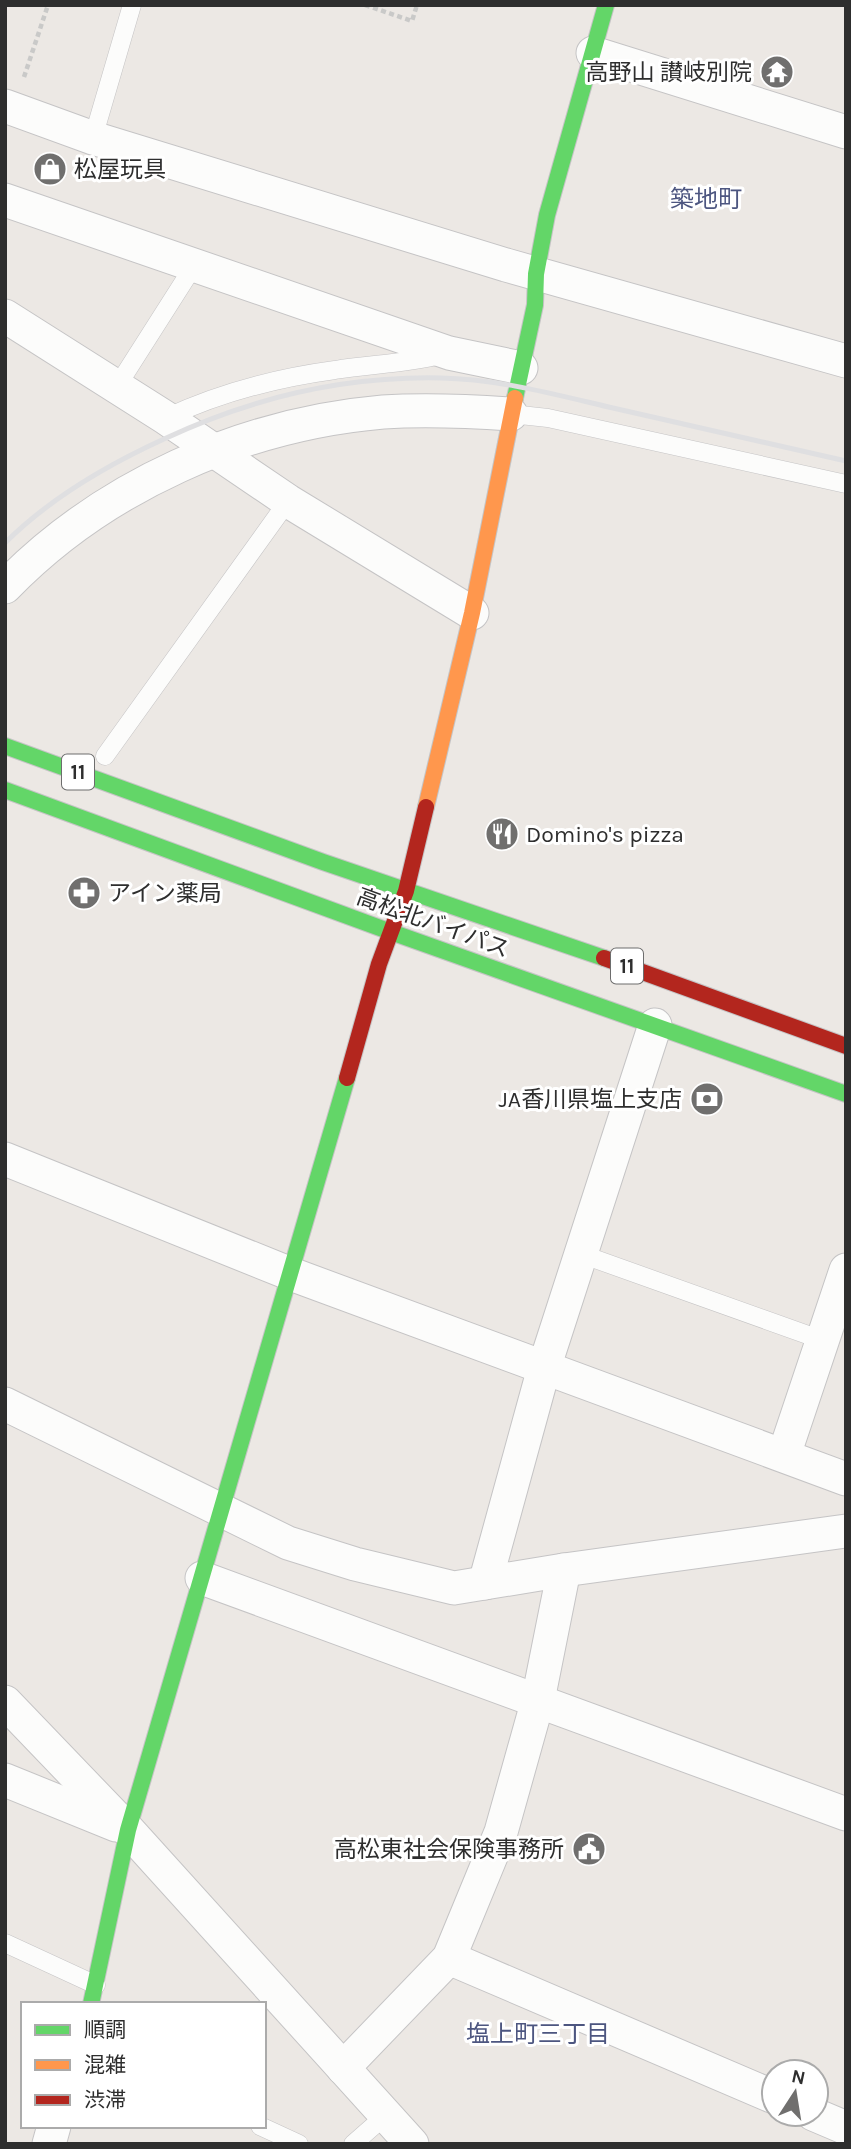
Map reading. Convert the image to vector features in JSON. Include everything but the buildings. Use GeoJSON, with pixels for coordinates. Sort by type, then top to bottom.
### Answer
{"type":"FeatureCollection","features":[{"type":"Feature","properties":{"kind":"main road"},"geometry":{"type":"LineString","coordinates":[[92,2002],[128,1830],[379,964],[406,891],[472,613],[510,414],[535,305],[536,274],[547,215],[606,5]]}},
{"type":"Feature","properties":{"kind":"main road","name":"高松北バイパス"},"geometry":{"type":"LineString","coordinates":[[5,746],[846,1046]]}},
{"type":"Feature","properties":{"kind":"main road","name":"高松北バイパス"},"geometry":{"type":"LineString","coordinates":[[5,790],[391,932],[846,1094]]}},
{"type":"Feature","properties":{"kind":"street"},"geometry":{"type":"LineString","coordinates":[[593,52],[846,132]]}},
{"type":"Feature","properties":{"kind":"street"},"geometry":{"type":"LineString","coordinates":[[9,108],[93,138],[536,274],[846,361]]}},
{"type":"Feature","properties":{"kind":"street"},"geometry":{"type":"LineString","coordinates":[[5,200],[449,353],[521,368]]}},
{"type":"Feature","properties":{"kind":"street"},"geometry":{"type":"LineString","coordinates":[[5,316],[166,418],[288,501],[472,613]]}},
{"type":"Feature","properties":{"kind":"street"},"geometry":{"type":"LineString","coordinates":[[5,587],[41,552],[102,507],[176,467],[277,432],[369,414],[445,410],[510,414]]}},
{"type":"Feature","properties":{"kind":"street"},"geometry":{"type":"LineString","coordinates":[[485,1583],[544,1368],[654,1025]]}},
{"type":"Feature","properties":{"kind":"street"},"geometry":{"type":"LineString","coordinates":[[5,1159],[291,1274],[846,1479]]}},
{"type":"Feature","properties":{"kind":"street"},"geometry":{"type":"LineString","coordinates":[[784,1455],[846,1270]]}},
{"type":"Feature","properties":{"kind":"street"},"geometry":{"type":"LineString","coordinates":[[5,1404],[288,1543],[355,1564],[454,1588],[846,1531]]}},
{"type":"Feature","properties":{"kind":"street"},"geometry":{"type":"LineString","coordinates":[[343,2068],[449,1958],[501,1832],[538,1700],[564,1570]]}},
{"type":"Feature","properties":{"kind":"street"},"geometry":{"type":"LineString","coordinates":[[202,1578],[846,1814]]}},
{"type":"Feature","properties":{"kind":"street"},"geometry":{"type":"LineString","coordinates":[[5,1702],[128,1830],[412,2144]]}},
{"type":"Feature","properties":{"kind":"street"},"geometry":{"type":"LineString","coordinates":[[5,1780],[128,1830]]}},
{"type":"Feature","properties":{"kind":"street"},"geometry":{"type":"LineString","coordinates":[[449,1958],[760,2091]]}},
{"type":"Feature","properties":{"kind":"lane"},"geometry":{"type":"LineString","coordinates":[[93,138],[132,5]]}},
{"type":"Feature","properties":{"kind":"lane"},"geometry":{"type":"LineString","coordinates":[[116,388],[195,264]]}},
{"type":"Feature","properties":{"kind":"lane"},"geometry":{"type":"LineString","coordinates":[[166,418],[197,403],[266,383],[337,369],[410,363],[449,353]]}},
{"type":"Feature","properties":{"kind":"lane"},"geometry":{"type":"LineString","coordinates":[[510,414],[548,418],[846,484]]}},
{"type":"Feature","properties":{"kind":"lane"},"geometry":{"type":"LineString","coordinates":[[105,755],[288,501]]}},
{"type":"Feature","properties":{"kind":"lane"},"geometry":{"type":"LineString","coordinates":[[581,1254],[822,1340]]}},
{"type":"Feature","properties":{"kind":"lane"},"geometry":{"type":"LineString","coordinates":[[5,1943],[96,1986]]}},
{"type":"Feature","properties":{"kind":"lane"},"geometry":{"type":"LineString","coordinates":[[353,2144],[386,2115]]}},
{"type":"Feature","properties":{"kind":"lane"},"geometry":{"type":"LineString","coordinates":[[264,2128],[299,2144]]}},
{"type":"Feature","properties":{"kind":"path"},"geometry":{"type":"LineString","coordinates":[[9,108],[48,5]]}},
{"type":"Feature","properties":{"kind":"path"},"geometry":{"type":"LineString","coordinates":[[365,5],[412,21],[417,5]]}},
{"type":"Feature","properties":{"kind":"railway"},"geometry":{"type":"LineString","coordinates":[[5,543],[60,497],[121,460],[164,439],[265,401],[299,392],[369,381],[441,378],[506,385],[846,461]]}},
{"type":"Feature","properties":{"kind":"traffic: fast"},"geometry":{"type":"LineString","coordinates":[[515,398],[535,305],[536,274],[547,215],[606,5]]}},
{"type":"Feature","properties":{"kind":"traffic: fast"},"geometry":{"type":"LineString","coordinates":[[5,746],[323,862],[604,958]]}},
{"type":"Feature","properties":{"kind":"traffic: fast"},"geometry":{"type":"LineString","coordinates":[[5,790],[391,932],[846,1094]]}},
{"type":"Feature","properties":{"kind":"traffic: fast"},"geometry":{"type":"LineString","coordinates":[[91,2002],[128,1830],[347,1078]]}},
{"type":"Feature","properties":{"kind":"traffic: slow"},"geometry":{"type":"LineString","coordinates":[[426,807],[472,613],[515,398]]}},
{"type":"Feature","properties":{"kind":"traffic: jam"},"geometry":{"type":"LineString","coordinates":[[347,1078],[379,964],[406,891],[426,807]]}},
{"type":"Feature","properties":{"kind":"traffic: jam"},"geometry":{"type":"LineString","coordinates":[[604,958],[846,1046]]}},
{"type":"Feature","properties":{"kind":"place","name":"高野山 讃岐別院"},"geometry":{"type":"Point","coordinates":[777,72]}},
{"type":"Feature","properties":{"kind":"place","name":"松屋玩具"},"geometry":{"type":"Point","coordinates":[50,169]}},
{"type":"Feature","properties":{"kind":"place","name":"Domino's pizza"},"geometry":{"type":"Point","coordinates":[502,834]}},
{"type":"Feature","properties":{"kind":"place","name":"アイン薬局"},"geometry":{"type":"Point","coordinates":[84,893]}},
{"type":"Feature","properties":{"kind":"place","name":"JA香川県塩上支店"},"geometry":{"type":"Point","coordinates":[707,1099]}},
{"type":"Feature","properties":{"kind":"place","name":"高松東社会保険事務所"},"geometry":{"type":"Point","coordinates":[589,1849]}},
{"type":"Feature","properties":{"kind":"district","name":"築地町"},"geometry":{"type":"Point","coordinates":[706,199]}},
{"type":"Feature","properties":{"kind":"district","name":"塩上町三丁目"},"geometry":{"type":"Point","coordinates":[538,2034]}}]}
